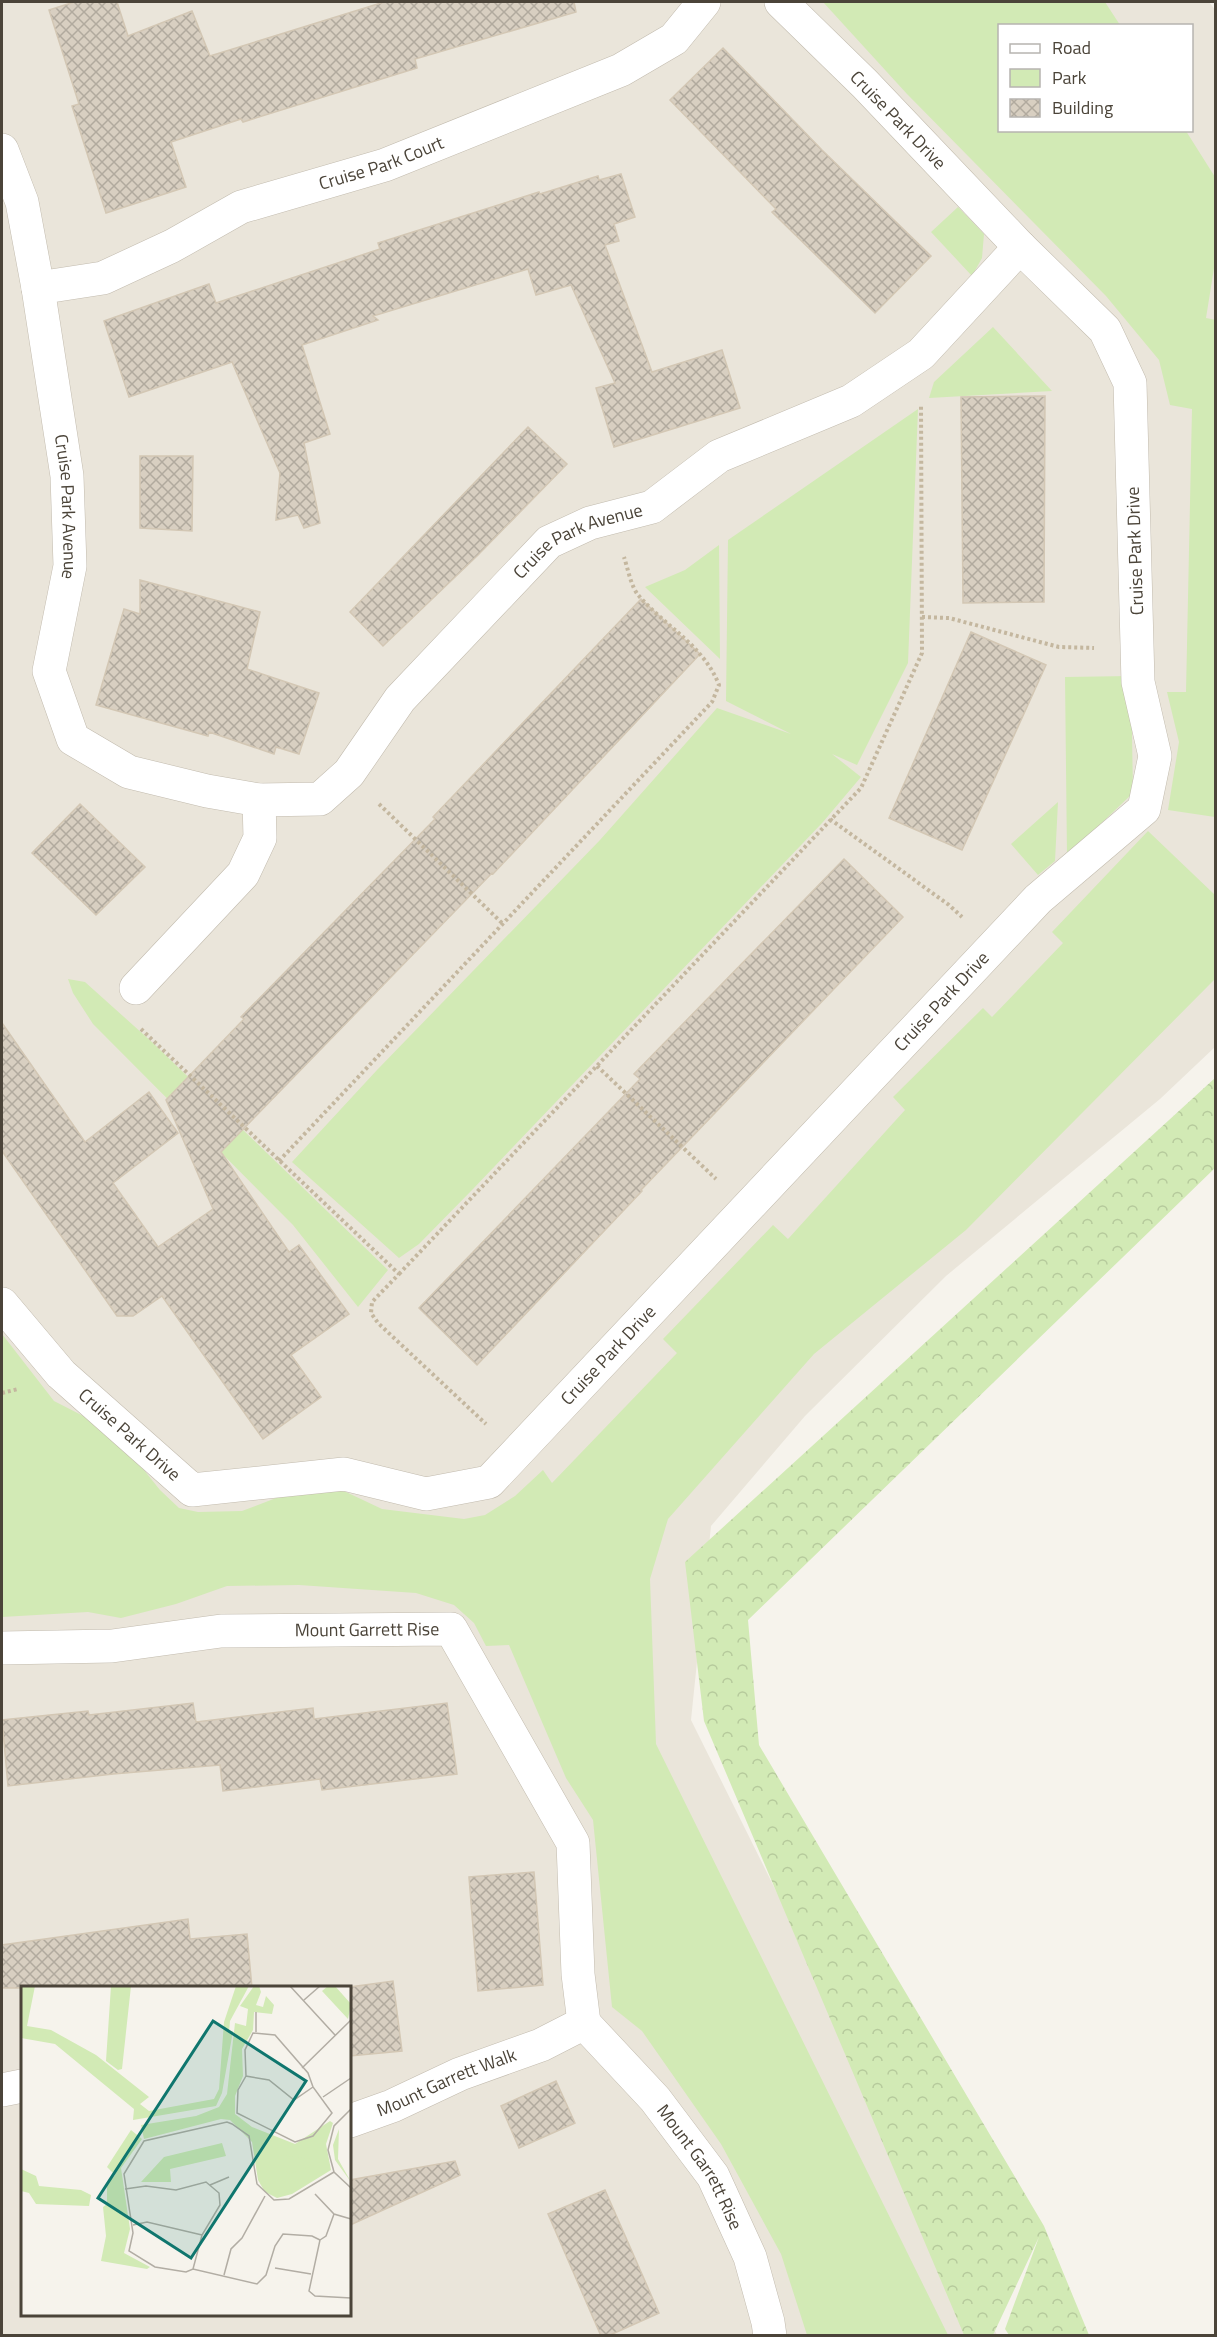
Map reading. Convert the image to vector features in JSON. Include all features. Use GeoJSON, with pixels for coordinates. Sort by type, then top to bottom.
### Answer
{"type":"FeatureCollection","features":[{"type":"Feature","properties":{"kind":"street","name":"Cruise Park Court"},"geometry":{"type":"LineString","coordinates":[[38,288],[103,278],[172,246],[241,207],[385,165],[621,70],[674,39],[704,2]]}},
{"type":"Feature","properties":{"kind":"street","name":"Cruise Park Drive"},"geometry":{"type":"LineString","coordinates":[[2,1304],[62,1374],[192,1490],[344,1474],[426,1494],[489,1482],[1038,899],[1143,809],[1155,756],[1138,682],[1130,383],[1105,330],[1020,247],[865,84],[781,2]]}},
{"type":"Feature","properties":{"kind":"street","name":"Cruise Park Avenue"},"geometry":{"type":"LineString","coordinates":[[2,150],[22,202],[38,288],[67,476],[70,566],[49,671],[73,739],[129,772],[207,792],[259,800],[320,799],[348,774],[400,699],[549,542],[590,523],[652,507],[718,456],[851,401],[921,354],[1020,247]]}},
{"type":"Feature","properties":{"kind":"street"},"geometry":{"type":"LineString","coordinates":[[136,988],[243,874],[260,838],[259,800]]}},
{"type":"Feature","properties":{"kind":"street","name":"Mount Garrett Rise"},"geometry":{"type":"LineString","coordinates":[[2,1648],[112,1646],[221,1631],[451,1629],[573,1843],[578,1974],[584,2023],[655,2099],[713,2176],[750,2258],[770,2336]]}},
{"type":"Feature","properties":{"kind":"street","name":"Mount Garrett Walk"},"geometry":{"type":"LineString","coordinates":[[351,2121],[392,2106],[460,2074],[541,2045],[584,2023]]}},
{"type":"Feature","properties":{"kind":"street"},"geometry":{"type":"LineString","coordinates":[[2,2090],[21,2086]]}},
{"type":"Feature","properties":{"kind":"path"},"geometry":{"type":"LineString","coordinates":[[516,1452],[378,1323],[371,1313],[372,1302],[861,788],[922,652],[922,405],[896,371]]}},
{"type":"Feature","properties":{"kind":"path"},"geometry":{"type":"LineString","coordinates":[[279,1161],[712,702],[719,685],[713,670],[701,654],[637,594],[610,518]]}},
{"type":"Feature","properties":{"kind":"path"},"geometry":{"type":"LineString","coordinates":[[922,617],[949,618],[1059,647],[1137,649]]}},
{"type":"Feature","properties":{"kind":"path"},"geometry":{"type":"LineString","coordinates":[[348,774],[503,924]]}},
{"type":"Feature","properties":{"kind":"path"},"geometry":{"type":"LineString","coordinates":[[831,819],[949,905],[993,946]]}},
{"type":"Feature","properties":{"kind":"path"},"geometry":{"type":"LineString","coordinates":[[136,988],[138,1028],[399,1274]]}},
{"type":"Feature","properties":{"kind":"path"},"geometry":{"type":"LineString","coordinates":[[597,1066],[746,1208]]}},
{"type":"Feature","properties":{"kind":"shaded area"},"geometry":{"type":"Polygon","coordinates":[[[2,2],[1209,2],[1216,11],[1215,1047],[1160,1099],[946,1276],[805,1416],[711,1526],[691,1720],[997,2335],[2,2336],[2,2]]]}},
{"type":"Feature","properties":{"kind":"green space"},"geometry":{"type":"Polygon","coordinates":[[[823,2],[1105,2],[1119,24],[998,24],[998,132],[1187,132],[1215,177],[1215,262],[1206,318],[1216,320],[1215,817],[1168,810],[1179,742],[1167,692],[1186,692],[1192,409],[1170,405],[1159,360],[1106,296],[907,94],[823,2]]]}},
{"type":"Feature","properties":{"kind":"green space"},"geometry":{"type":"Polygon","coordinates":[[[958,207],[984,234],[982,258],[972,276],[931,232],[958,207]]]}},
{"type":"Feature","properties":{"kind":"green space"},"geometry":{"type":"Polygon","coordinates":[[[993,327],[1052,391],[929,398],[934,382],[993,327]]]}},
{"type":"Feature","properties":{"kind":"green space"},"geometry":{"type":"Polygon","coordinates":[[[918,409],[908,663],[857,765],[832,754],[861,777],[823,822],[473,1189],[419,1244],[399,1258],[292,1162],[377,1070],[600,840],[717,708],[791,734],[726,701],[728,540],[918,409]]]}},
{"type":"Feature","properties":{"kind":"green space"},"geometry":{"type":"Polygon","coordinates":[[[719,545],[720,659],[645,587],[685,570],[719,545]]]}},
{"type":"Feature","properties":{"kind":"green space"},"geometry":{"type":"Polygon","coordinates":[[[1131,676],[1133,793],[1067,856],[1065,677],[1131,676]]]}},
{"type":"Feature","properties":{"kind":"green space"},"geometry":{"type":"Polygon","coordinates":[[[1058,802],[1055,861],[1038,875],[1011,844],[1058,802]]]}},
{"type":"Feature","properties":{"kind":"green space"},"geometry":{"type":"Polygon","coordinates":[[[1148,831],[1215,895],[1215,979],[966,1230],[814,1354],[668,1519],[650,1579],[656,1744],[948,2335],[807,2335],[781,2254],[721,2144],[642,2031],[612,2007],[593,1820],[566,1778],[509,1645],[486,1646],[474,1623],[454,1605],[416,1593],[299,1585],[227,1586],[176,1604],[121,1618],[88,1612],[2,1617],[2,1334],[54,1401],[97,1423],[127,1449],[160,1490],[179,1508],[198,1512],[242,1511],[310,1485],[346,1492],[382,1509],[464,1519],[485,1515],[515,1496],[543,1470],[552,1483],[677,1353],[663,1339],[773,1225],[788,1239],[905,1110],[893,1097],[983,1008],[992,1017],[1063,943],[1052,932],[1148,831]]]}},
{"type":"Feature","properties":{"kind":"green space"},"geometry":{"type":"Polygon","coordinates":[[[68,979],[85,982],[153,1043],[388,1270],[358,1307],[293,1225],[93,1024],[73,993],[68,979]]]}},
{"type":"Feature","properties":{"kind":"green space"},"geometry":{"type":"Polygon","coordinates":[[[1215,1078],[1215,1168],[748,1620],[759,1745],[1044,2226],[1089,2335],[1009,2335],[1005,2329],[1039,2237],[993,2335],[964,2335],[704,1721],[685,1562],[1215,1078]]]}},
{"type":"Feature","properties":{"kind":"building"},"geometry":{"type":"Polygon","coordinates":[[[74,2],[117,2],[128,36],[192,11],[210,56],[384,2],[574,2],[576,12],[415,59],[417,68],[243,122],[241,119],[171,142],[186,187],[106,213],[72,106],[79,104],[49,10],[74,2]]]}},
{"type":"Feature","properties":{"kind":"building"},"geometry":{"type":"Polygon","coordinates":[[[723,48],[822,150],[931,256],[875,313],[772,212],[776,209],[670,100],[723,48]]]}},
{"type":"Feature","properties":{"kind":"building"},"geometry":{"type":"Polygon","coordinates":[[[621,174],[635,217],[614,224],[619,241],[605,245],[652,372],[722,350],[740,408],[614,447],[596,388],[615,383],[571,285],[536,295],[528,269],[373,316],[378,320],[302,345],[330,434],[304,443],[320,523],[304,528],[298,515],[276,520],[280,473],[232,362],[129,397],[104,321],[209,284],[216,303],[380,249],[378,243],[539,192],[540,194],[598,176],[599,180],[621,174]]]}},
{"type":"Feature","properties":{"kind":"building"},"geometry":{"type":"Polygon","coordinates":[[[1045,396],[1044,602],[963,603],[961,397],[1045,396]]]}},
{"type":"Feature","properties":{"kind":"building"},"geometry":{"type":"Polygon","coordinates":[[[528,427],[567,464],[478,555],[383,646],[350,612],[528,427]]]}},
{"type":"Feature","properties":{"kind":"building"},"geometry":{"type":"Polygon","coordinates":[[[140,456],[193,456],[192,531],[140,528],[140,456]]]}},
{"type":"Feature","properties":{"kind":"building"},"geometry":{"type":"Polygon","coordinates":[[[140,580],[260,612],[247,669],[319,693],[299,754],[276,747],[274,754],[209,732],[208,736],[96,705],[124,609],[140,614],[140,580]]]}},
{"type":"Feature","properties":{"kind":"building"},"geometry":{"type":"Polygon","coordinates":[[[641,599],[700,654],[493,874],[221,1152],[289,1252],[299,1245],[349,1314],[291,1355],[321,1397],[263,1439],[162,1296],[133,1316],[117,1316],[2,1151],[2,1023],[85,1142],[149,1092],[178,1133],[113,1183],[158,1247],[213,1209],[166,1100],[244,1019],[241,1017],[435,819],[433,817],[641,599]]]}},
{"type":"Feature","properties":{"kind":"building"},"geometry":{"type":"Polygon","coordinates":[[[971,632],[1046,665],[962,850],[889,818],[971,632]]]}},
{"type":"Feature","properties":{"kind":"building"},"geometry":{"type":"Polygon","coordinates":[[[80,804],[145,867],[96,915],[32,853],[80,804]]]}},
{"type":"Feature","properties":{"kind":"building"},"geometry":{"type":"Polygon","coordinates":[[[844,859],[903,917],[477,1365],[419,1308],[640,1079],[634,1074],[844,859]]]}},
{"type":"Feature","properties":{"kind":"building"},"geometry":{"type":"Polygon","coordinates":[[[193,1703],[196,1722],[313,1708],[314,1719],[447,1703],[457,1774],[322,1790],[320,1779],[223,1791],[220,1765],[8,1786],[2,1720],[88,1711],[89,1715],[193,1703]]]}},
{"type":"Feature","properties":{"kind":"building"},"geometry":{"type":"Polygon","coordinates":[[[534,1872],[543,1985],[478,1991],[469,1877],[534,1872]]]}},
{"type":"Feature","properties":{"kind":"building"},"geometry":{"type":"Polygon","coordinates":[[[188,1919],[190,1939],[247,1934],[252,1986],[21,1986],[21,1988],[2,1988],[2,1945],[188,1919]]]}},
{"type":"Feature","properties":{"kind":"building"},"geometry":{"type":"Polygon","coordinates":[[[393,1981],[402,2051],[351,2056],[351,1987],[393,1981]]]}},
{"type":"Feature","properties":{"kind":"building"},"geometry":{"type":"Polygon","coordinates":[[[556,2081],[575,2123],[519,2148],[501,2106],[556,2081]]]}},
{"type":"Feature","properties":{"kind":"building"},"geometry":{"type":"Polygon","coordinates":[[[455,2161],[460,2175],[351,2225],[351,2180],[455,2161]]]}},
{"type":"Feature","properties":{"kind":"building"},"geometry":{"type":"Polygon","coordinates":[[[605,2190],[659,2313],[608,2336],[601,2336],[548,2214],[605,2190]]]}}]}
